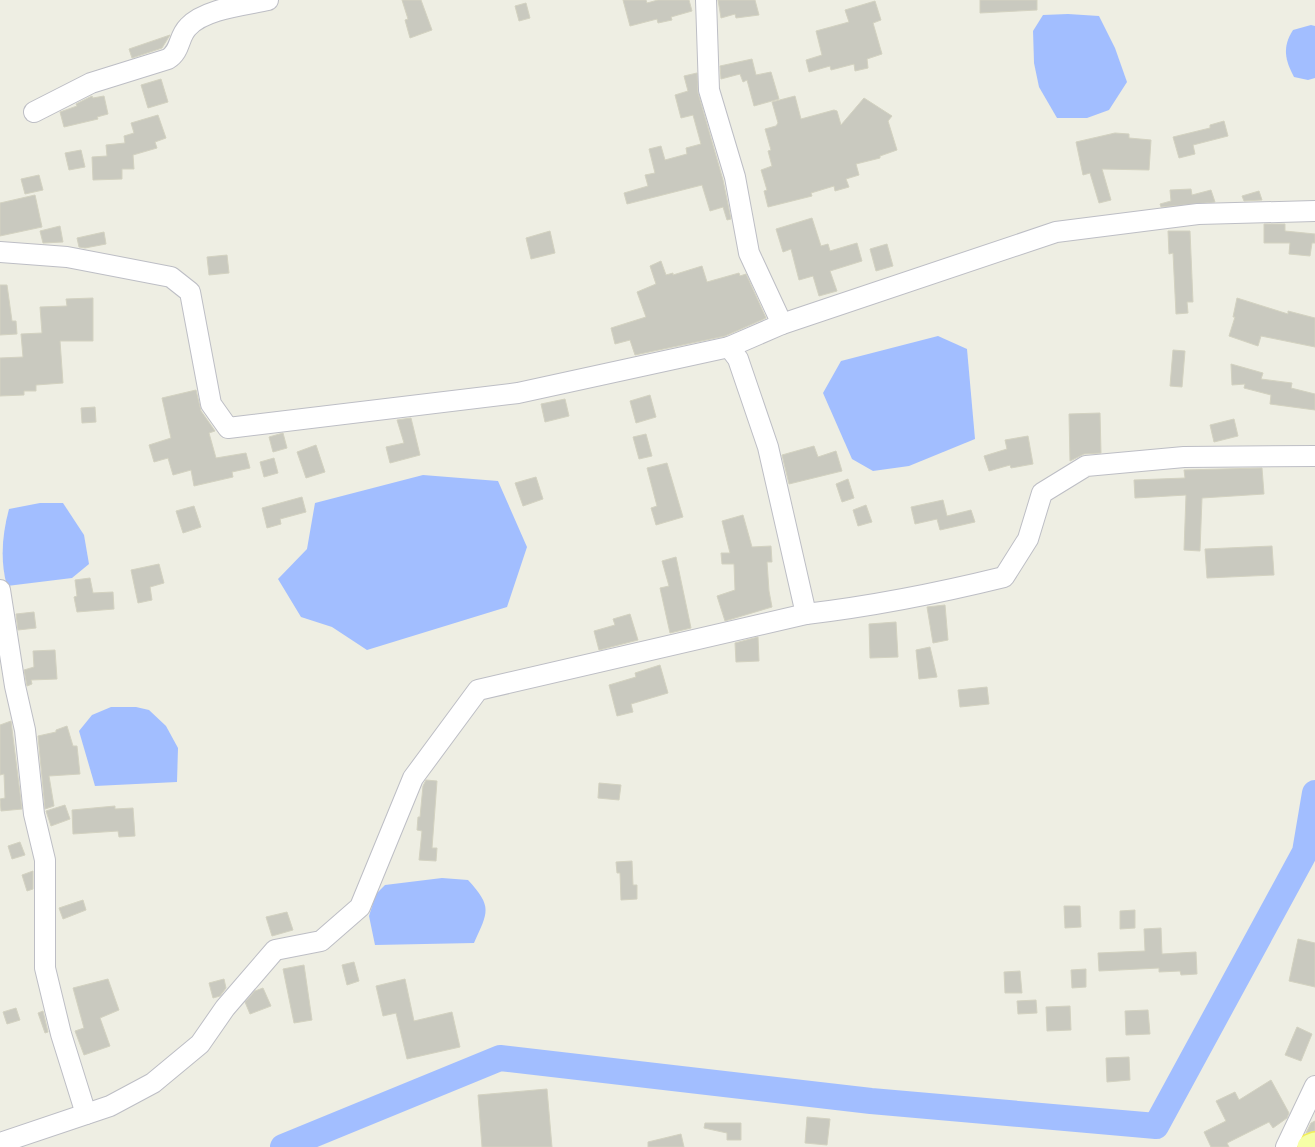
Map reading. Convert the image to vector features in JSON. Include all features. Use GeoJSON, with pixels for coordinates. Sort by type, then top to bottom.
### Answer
{"type":"FeatureCollection","features":[{"type":"Feature","properties":{"kind":"main road"},"geometry":{"type":"LineString","coordinates":[[1310,1147],[1315,1145]]}},
{"type":"Feature","properties":{"kind":"street"},"geometry":{"type":"LineString","coordinates":[[34,112],[91,83],[176,55],[186,28],[206,14],[268,0]]}},
{"type":"Feature","properties":{"kind":"street"},"geometry":{"type":"LineString","coordinates":[[706,0],[709,90],[735,177],[749,253],[782,324]]}},
{"type":"Feature","properties":{"kind":"street"},"geometry":{"type":"LineString","coordinates":[[0,252],[67,257],[171,277],[190,292],[211,404],[228,428],[518,393],[729,347],[782,324],[1056,232],[1198,214],[1315,211]]}},
{"type":"Feature","properties":{"kind":"street"},"geometry":{"type":"LineString","coordinates":[[729,347],[738,359],[768,447],[806,614]]}},
{"type":"Feature","properties":{"kind":"street"},"geometry":{"type":"LineString","coordinates":[[0,1143],[110,1106],[153,1082],[200,1044],[225,1008],[274,950],[321,941],[360,907],[413,778],[478,690],[806,614],[925,596],[1004,577],[1028,539],[1042,493],[1086,466],[1184,457],[1315,456]]}},
{"type":"Feature","properties":{"kind":"street"},"geometry":{"type":"LineString","coordinates":[[0,590],[15,686],[26,730],[34,814],[45,860],[45,968],[61,1034],[86,1114]]}},
{"type":"Feature","properties":{"kind":"street"},"geometry":{"type":"LineString","coordinates":[[1286,1147],[1315,1086]]}},
{"type":"Feature","properties":{"kind":"water"},"geometry":{"type":"Polygon","coordinates":[[[1043,15],[1099,16],[1115,48],[1127,82],[1109,110],[1087,118],[1057,118],[1039,87],[1034,63],[1033,31],[1043,15]]]}},
{"type":"Feature","properties":{"kind":"water"},"geometry":{"type":"Polygon","coordinates":[[[1311,25],[1315,26],[1315,78],[1308,80],[1294,77],[1288,65],[1286,48],[1293,30],[1311,25]]]}},
{"type":"Feature","properties":{"kind":"water"},"geometry":{"type":"Polygon","coordinates":[[[938,336],[967,349],[975,439],[909,466],[873,471],[852,459],[823,393],[841,361],[938,336]]]}},
{"type":"Feature","properties":{"kind":"water"},"geometry":{"type":"Polygon","coordinates":[[[423,475],[498,481],[527,547],[507,607],[367,650],[332,627],[301,617],[278,579],[307,549],[315,503],[423,475]]]}},
{"type":"Feature","properties":{"kind":"water"},"geometry":{"type":"Polygon","coordinates":[[[40,503],[63,503],[84,535],[89,564],[72,578],[7,586],[3,567],[3,548],[9,509],[40,503]]]}},
{"type":"Feature","properties":{"kind":"water"},"geometry":{"type":"Polygon","coordinates":[[[111,707],[136,707],[149,710],[166,726],[178,748],[177,782],[95,786],[79,731],[92,715],[111,707]]]}},
{"type":"Feature","properties":{"kind":"water"},"geometry":{"type":"Polygon","coordinates":[[[442,878],[468,880],[485,904],[485,917],[474,943],[375,945],[369,916],[376,894],[385,885],[442,878]]]}},
{"type":"Feature","properties":{"kind":"building"},"geometry":{"type":"Polygon","coordinates":[[[402,0],[421,0],[432,30],[410,38],[405,20],[408,19],[402,0]]]}},
{"type":"Feature","properties":{"kind":"building"},"geometry":{"type":"Polygon","coordinates":[[[623,0],[646,0],[647,3],[658,0],[689,0],[692,11],[671,17],[672,20],[658,23],[657,19],[630,26],[623,0]]]}},
{"type":"Feature","properties":{"kind":"building"},"geometry":{"type":"Polygon","coordinates":[[[718,0],[755,0],[759,15],[736,18],[735,14],[721,18],[718,0]]]}},
{"type":"Feature","properties":{"kind":"building"},"geometry":{"type":"Polygon","coordinates":[[[980,0],[1037,0],[1037,10],[980,13],[980,0]]]}},
{"type":"Feature","properties":{"kind":"building"},"geometry":{"type":"Polygon","coordinates":[[[875,1],[881,20],[873,23],[882,54],[867,59],[868,68],[855,71],[854,64],[831,70],[830,66],[809,72],[806,60],[822,55],[816,31],[849,22],[845,10],[875,1]]]}},
{"type":"Feature","properties":{"kind":"building"},"geometry":{"type":"Polygon","coordinates":[[[526,3],[530,18],[519,21],[515,6],[526,3]]]}},
{"type":"Feature","properties":{"kind":"building"},"geometry":{"type":"Polygon","coordinates":[[[170,35],[162,48],[132,58],[129,49],[170,35]]]}},
{"type":"Feature","properties":{"kind":"building"},"geometry":{"type":"Polygon","coordinates":[[[752,59],[756,75],[771,72],[779,99],[754,106],[747,80],[743,82],[740,74],[721,79],[720,66],[752,59]]]}},
{"type":"Feature","properties":{"kind":"building"},"geometry":{"type":"Polygon","coordinates":[[[697,73],[698,93],[723,180],[731,219],[727,220],[723,207],[710,211],[702,185],[627,204],[624,193],[648,186],[645,175],[655,173],[649,149],[661,146],[665,160],[687,154],[686,148],[701,144],[693,115],[681,118],[675,95],[688,91],[684,76],[697,73]]]}},
{"type":"Feature","properties":{"kind":"building"},"geometry":{"type":"Polygon","coordinates":[[[161,79],[168,102],[148,108],[141,85],[161,79]]]}},
{"type":"Feature","properties":{"kind":"building"},"geometry":{"type":"Polygon","coordinates":[[[92,96],[93,98],[104,96],[108,114],[97,117],[98,119],[64,127],[60,112],[77,106],[76,104],[92,96]]]}},
{"type":"Feature","properties":{"kind":"building"},"geometry":{"type":"Polygon","coordinates":[[[795,96],[801,119],[834,110],[837,111],[841,125],[864,98],[892,116],[888,121],[897,150],[880,156],[880,158],[856,164],[859,175],[846,179],[849,187],[835,191],[834,186],[811,193],[812,196],[768,207],[764,191],[767,190],[761,170],[772,166],[768,151],[771,150],[765,129],[776,126],[778,123],[772,102],[795,96]]]}},
{"type":"Feature","properties":{"kind":"building"},"geometry":{"type":"Polygon","coordinates":[[[158,115],[166,138],[155,142],[157,148],[133,155],[134,169],[122,169],[122,179],[93,180],[92,157],[107,156],[106,145],[125,143],[124,136],[134,133],[131,123],[158,115]]]}},
{"type":"Feature","properties":{"kind":"building"},"geometry":{"type":"Polygon","coordinates":[[[1224,121],[1228,136],[1193,145],[1195,154],[1179,158],[1173,137],[1210,128],[1210,125],[1224,121]]]}},
{"type":"Feature","properties":{"kind":"building"},"geometry":{"type":"Polygon","coordinates":[[[1115,133],[1129,134],[1129,138],[1151,140],[1149,170],[1102,169],[1111,200],[1099,203],[1090,173],[1083,175],[1076,142],[1115,133]]]}},
{"type":"Feature","properties":{"kind":"building"},"geometry":{"type":"Polygon","coordinates":[[[81,150],[85,167],[69,170],[65,153],[81,150]]]}},
{"type":"Feature","properties":{"kind":"building"},"geometry":{"type":"Polygon","coordinates":[[[39,175],[43,190],[25,194],[21,179],[39,175]]]}},
{"type":"Feature","properties":{"kind":"building"},"geometry":{"type":"Polygon","coordinates":[[[1191,189],[1192,195],[1211,190],[1215,202],[1161,207],[1160,204],[1171,201],[1170,190],[1191,189]]]}},
{"type":"Feature","properties":{"kind":"building"},"geometry":{"type":"Polygon","coordinates":[[[1259,191],[1262,200],[1244,201],[1242,196],[1259,191]]]}},
{"type":"Feature","properties":{"kind":"building"},"geometry":{"type":"Polygon","coordinates":[[[35,195],[42,227],[0,236],[0,203],[35,195]]]}},
{"type":"Feature","properties":{"kind":"building"},"geometry":{"type":"Polygon","coordinates":[[[812,218],[821,246],[828,244],[830,251],[857,243],[862,261],[830,271],[837,291],[819,296],[813,276],[799,280],[791,249],[783,252],[776,229],[812,218]]]}},
{"type":"Feature","properties":{"kind":"building"},"geometry":{"type":"Polygon","coordinates":[[[1264,224],[1285,224],[1285,231],[1315,234],[1315,243],[1312,243],[1310,256],[1289,254],[1290,243],[1264,243],[1264,224]]]}},
{"type":"Feature","properties":{"kind":"building"},"geometry":{"type":"Polygon","coordinates":[[[60,226],[63,242],[43,243],[40,231],[60,226]]]}},
{"type":"Feature","properties":{"kind":"building"},"geometry":{"type":"Polygon","coordinates":[[[550,231],[555,253],[531,259],[526,238],[550,231]]]}},
{"type":"Feature","properties":{"kind":"building"},"geometry":{"type":"Polygon","coordinates":[[[1168,231],[1190,231],[1193,302],[1187,302],[1188,313],[1176,314],[1173,253],[1169,254],[1168,231]]]}},
{"type":"Feature","properties":{"kind":"building"},"geometry":{"type":"Polygon","coordinates":[[[104,232],[106,244],[85,248],[79,247],[77,238],[104,232]]]}},
{"type":"Feature","properties":{"kind":"building"},"geometry":{"type":"Polygon","coordinates":[[[887,244],[893,266],[876,271],[870,249],[887,244]]]}},
{"type":"Feature","properties":{"kind":"building"},"geometry":{"type":"Polygon","coordinates":[[[227,255],[229,273],[209,275],[207,257],[227,255]]]}},
{"type":"Feature","properties":{"kind":"building"},"geometry":{"type":"Polygon","coordinates":[[[661,261],[666,275],[673,273],[673,275],[702,266],[707,282],[739,273],[740,276],[746,274],[766,318],[725,336],[635,355],[630,340],[615,344],[611,328],[646,317],[637,292],[656,284],[650,266],[661,261]]]}},
{"type":"Feature","properties":{"kind":"building"},"geometry":{"type":"Polygon","coordinates":[[[0,285],[7,285],[12,321],[16,321],[17,334],[0,335],[0,285]]]}},
{"type":"Feature","properties":{"kind":"building"},"geometry":{"type":"Polygon","coordinates":[[[93,298],[93,341],[60,341],[63,383],[36,385],[36,391],[24,391],[24,395],[0,396],[0,358],[23,357],[21,334],[42,333],[40,307],[67,306],[66,299],[93,298]]]}},
{"type":"Feature","properties":{"kind":"building"},"geometry":{"type":"Polygon","coordinates":[[[1237,298],[1288,314],[1288,311],[1315,318],[1315,347],[1261,336],[1258,346],[1229,336],[1235,317],[1233,317],[1237,298]]]}},
{"type":"Feature","properties":{"kind":"building"},"geometry":{"type":"Polygon","coordinates":[[[1173,350],[1185,351],[1182,387],[1170,386],[1173,350]]]}},
{"type":"Feature","properties":{"kind":"building"},"geometry":{"type":"Polygon","coordinates":[[[1231,364],[1263,373],[1261,379],[1292,383],[1291,388],[1315,394],[1315,410],[1270,404],[1271,395],[1244,388],[1245,384],[1232,385],[1231,364]]]}},
{"type":"Feature","properties":{"kind":"building"},"geometry":{"type":"Polygon","coordinates":[[[196,390],[201,411],[215,431],[209,433],[216,458],[246,453],[250,468],[232,472],[233,477],[194,486],[191,470],[173,475],[168,458],[154,462],[149,445],[171,438],[162,398],[196,390]]]}},
{"type":"Feature","properties":{"kind":"building"},"geometry":{"type":"Polygon","coordinates":[[[650,395],[656,417],[636,423],[630,401],[650,395]]]}},
{"type":"Feature","properties":{"kind":"building"},"geometry":{"type":"Polygon","coordinates":[[[565,399],[569,416],[545,422],[541,404],[565,399]]]}},
{"type":"Feature","properties":{"kind":"building"},"geometry":{"type":"Polygon","coordinates":[[[95,407],[96,422],[82,423],[81,408],[95,407]]]}},
{"type":"Feature","properties":{"kind":"building"},"geometry":{"type":"Polygon","coordinates":[[[1100,413],[1101,453],[1084,454],[1070,461],[1069,414],[1100,413]]]}},
{"type":"Feature","properties":{"kind":"building"},"geometry":{"type":"Polygon","coordinates":[[[411,418],[420,455],[390,463],[386,447],[404,443],[397,420],[411,418]]]}},
{"type":"Feature","properties":{"kind":"building"},"geometry":{"type":"Polygon","coordinates":[[[1234,419],[1238,436],[1214,442],[1210,425],[1234,419]]]}},
{"type":"Feature","properties":{"kind":"building"},"geometry":{"type":"Polygon","coordinates":[[[283,433],[287,448],[273,452],[269,437],[283,433]]]}},
{"type":"Feature","properties":{"kind":"building"},"geometry":{"type":"Polygon","coordinates":[[[646,434],[652,456],[639,459],[633,437],[646,434]]]}},
{"type":"Feature","properties":{"kind":"building"},"geometry":{"type":"Polygon","coordinates":[[[1028,436],[1033,464],[1011,468],[1010,465],[989,471],[984,456],[1007,449],[1005,440],[1028,436]]]}},
{"type":"Feature","properties":{"kind":"building"},"geometry":{"type":"Polygon","coordinates":[[[316,445],[325,472],[306,478],[297,452],[316,445]]]}},
{"type":"Feature","properties":{"kind":"building"},"geometry":{"type":"Polygon","coordinates":[[[814,446],[818,457],[836,451],[842,471],[789,484],[782,455],[814,446]]]}},
{"type":"Feature","properties":{"kind":"building"},"geometry":{"type":"Polygon","coordinates":[[[274,458],[278,473],[264,477],[260,462],[274,458]]]}},
{"type":"Feature","properties":{"kind":"building"},"geometry":{"type":"Polygon","coordinates":[[[667,463],[683,517],[656,525],[651,508],[657,506],[647,468],[667,463]]]}},
{"type":"Feature","properties":{"kind":"building"},"geometry":{"type":"Polygon","coordinates":[[[1262,468],[1264,494],[1202,498],[1200,551],[1184,550],[1186,495],[1135,498],[1134,480],[1185,478],[1184,470],[1262,468]]]}},
{"type":"Feature","properties":{"kind":"building"},"geometry":{"type":"Polygon","coordinates":[[[536,477],[543,499],[523,506],[515,483],[536,477]]]}},
{"type":"Feature","properties":{"kind":"building"},"geometry":{"type":"Polygon","coordinates":[[[848,479],[854,498],[842,502],[836,484],[848,479]]]}},
{"type":"Feature","properties":{"kind":"building"},"geometry":{"type":"Polygon","coordinates":[[[302,497],[306,512],[280,519],[281,524],[267,528],[262,508],[302,497]]]}},
{"type":"Feature","properties":{"kind":"building"},"geometry":{"type":"Polygon","coordinates":[[[943,500],[947,516],[971,510],[975,522],[940,530],[937,519],[915,524],[911,507],[943,500]]]}},
{"type":"Feature","properties":{"kind":"building"},"geometry":{"type":"Polygon","coordinates":[[[866,505],[872,522],[858,526],[853,510],[866,505]]]}},
{"type":"Feature","properties":{"kind":"building"},"geometry":{"type":"Polygon","coordinates":[[[194,506],[201,527],[183,533],[176,511],[194,506]]]}},
{"type":"Feature","properties":{"kind":"building"},"geometry":{"type":"Polygon","coordinates":[[[743,515],[752,547],[771,546],[772,562],[767,562],[772,607],[725,621],[717,596],[735,590],[734,564],[722,564],[721,553],[730,553],[722,521],[743,515]]]}},
{"type":"Feature","properties":{"kind":"building"},"geometry":{"type":"Polygon","coordinates":[[[1272,546],[1274,575],[1207,578],[1205,549],[1272,546]]]}},
{"type":"Feature","properties":{"kind":"building"},"geometry":{"type":"Polygon","coordinates":[[[676,557],[691,628],[670,633],[660,588],[669,586],[662,561],[676,557]]]}},
{"type":"Feature","properties":{"kind":"building"},"geometry":{"type":"Polygon","coordinates":[[[159,564],[164,583],[150,587],[152,600],[138,603],[131,570],[159,564]]]}},
{"type":"Feature","properties":{"kind":"building"},"geometry":{"type":"Polygon","coordinates":[[[90,578],[93,593],[113,592],[114,609],[77,612],[74,597],[77,596],[75,580],[90,578]]]}},
{"type":"Feature","properties":{"kind":"building"},"geometry":{"type":"Polygon","coordinates":[[[945,605],[948,640],[933,643],[927,607],[945,605]]]}},
{"type":"Feature","properties":{"kind":"building"},"geometry":{"type":"Polygon","coordinates":[[[34,612],[36,628],[18,630],[16,614],[34,612]]]}},
{"type":"Feature","properties":{"kind":"building"},"geometry":{"type":"Polygon","coordinates":[[[630,614],[638,640],[599,650],[594,631],[615,625],[613,619],[630,614]]]}},
{"type":"Feature","properties":{"kind":"building"},"geometry":{"type":"Polygon","coordinates":[[[896,622],[898,657],[870,658],[869,624],[896,622]]]}},
{"type":"Feature","properties":{"kind":"building"},"geometry":{"type":"Polygon","coordinates":[[[758,637],[759,661],[736,662],[735,643],[758,637]]]}},
{"type":"Feature","properties":{"kind":"building"},"geometry":{"type":"Polygon","coordinates":[[[930,647],[937,677],[919,679],[916,650],[930,647]]]}},
{"type":"Feature","properties":{"kind":"building"},"geometry":{"type":"Polygon","coordinates":[[[55,650],[57,679],[31,680],[32,684],[27,686],[24,670],[34,667],[33,651],[55,650]]]}},
{"type":"Feature","properties":{"kind":"building"},"geometry":{"type":"Polygon","coordinates":[[[660,665],[668,693],[631,704],[633,712],[617,716],[609,685],[636,677],[635,673],[660,665]]]}},
{"type":"Feature","properties":{"kind":"building"},"geometry":{"type":"Polygon","coordinates":[[[987,687],[989,704],[960,707],[958,690],[987,687]]]}},
{"type":"Feature","properties":{"kind":"building"},"geometry":{"type":"Polygon","coordinates":[[[11,721],[22,809],[1,811],[0,799],[5,798],[4,774],[0,775],[0,725],[11,721]]]}},
{"type":"Feature","properties":{"kind":"building"},"geometry":{"type":"Polygon","coordinates":[[[67,726],[73,746],[77,746],[80,774],[49,776],[54,806],[45,809],[38,736],[56,732],[56,730],[67,726]]]}},
{"type":"Feature","properties":{"kind":"building"},"geometry":{"type":"Polygon","coordinates":[[[426,780],[437,781],[432,848],[437,848],[436,861],[419,860],[422,831],[417,830],[418,817],[420,817],[423,786],[426,780]]]}},
{"type":"Feature","properties":{"kind":"building"},"geometry":{"type":"Polygon","coordinates":[[[599,783],[621,785],[619,800],[598,798],[599,783]]]}},
{"type":"Feature","properties":{"kind":"building"},"geometry":{"type":"Polygon","coordinates":[[[65,805],[70,819],[51,826],[46,811],[65,805]]]}},
{"type":"Feature","properties":{"kind":"building"},"geometry":{"type":"Polygon","coordinates":[[[115,806],[115,809],[133,808],[135,836],[119,837],[118,831],[73,834],[72,810],[115,806]]]}},
{"type":"Feature","properties":{"kind":"building"},"geometry":{"type":"Polygon","coordinates":[[[20,842],[25,855],[12,859],[8,846],[20,842]]]}},
{"type":"Feature","properties":{"kind":"building"},"geometry":{"type":"Polygon","coordinates":[[[632,861],[633,885],[637,885],[637,899],[621,900],[620,873],[617,873],[616,862],[632,861]]]}},
{"type":"Feature","properties":{"kind":"building"},"geometry":{"type":"Polygon","coordinates":[[[33,871],[33,889],[27,891],[22,875],[33,871]]]}},
{"type":"Feature","properties":{"kind":"building"},"geometry":{"type":"Polygon","coordinates":[[[83,900],[86,910],[63,919],[59,908],[83,900]]]}},
{"type":"Feature","properties":{"kind":"building"},"geometry":{"type":"Polygon","coordinates":[[[1064,906],[1080,906],[1081,927],[1065,928],[1064,906]]]}},
{"type":"Feature","properties":{"kind":"building"},"geometry":{"type":"Polygon","coordinates":[[[1135,910],[1135,928],[1120,929],[1120,911],[1135,910]]]}},
{"type":"Feature","properties":{"kind":"building"},"geometry":{"type":"Polygon","coordinates":[[[287,912],[293,930],[272,936],[266,917],[287,912]]]}},
{"type":"Feature","properties":{"kind":"building"},"geometry":{"type":"Polygon","coordinates":[[[1161,928],[1162,954],[1196,952],[1197,974],[1181,975],[1180,971],[1159,972],[1159,968],[1099,971],[1098,953],[1145,951],[1144,929],[1161,928]]]}},
{"type":"Feature","properties":{"kind":"building"},"geometry":{"type":"Polygon","coordinates":[[[1298,939],[1315,943],[1315,987],[1289,981],[1298,939]]]}},
{"type":"Feature","properties":{"kind":"building"},"geometry":{"type":"Polygon","coordinates":[[[354,962],[359,981],[347,985],[342,965],[354,962]]]}},
{"type":"Feature","properties":{"kind":"building"},"geometry":{"type":"Polygon","coordinates":[[[304,965],[312,1020],[294,1023],[283,969],[304,965]]]}},
{"type":"Feature","properties":{"kind":"building"},"geometry":{"type":"Polygon","coordinates":[[[1086,969],[1086,987],[1072,988],[1071,970],[1086,969]]]}},
{"type":"Feature","properties":{"kind":"building"},"geometry":{"type":"Polygon","coordinates":[[[1020,971],[1022,993],[1005,993],[1004,972],[1020,971]]]}},
{"type":"Feature","properties":{"kind":"building"},"geometry":{"type":"Polygon","coordinates":[[[108,979],[119,1010],[100,1018],[110,1046],[84,1055],[75,1031],[84,1028],[73,988],[108,979]]]}},
{"type":"Feature","properties":{"kind":"building"},"geometry":{"type":"Polygon","coordinates":[[[224,979],[226,988],[220,996],[213,998],[209,983],[224,979]]]}},
{"type":"Feature","properties":{"kind":"building"},"geometry":{"type":"Polygon","coordinates":[[[405,979],[414,1021],[452,1012],[460,1047],[407,1059],[396,1013],[383,1016],[376,986],[405,979]]]}},
{"type":"Feature","properties":{"kind":"building"},"geometry":{"type":"Polygon","coordinates":[[[263,988],[271,1006],[250,1014],[245,1002],[255,991],[263,988]]]}},
{"type":"Feature","properties":{"kind":"building"},"geometry":{"type":"Polygon","coordinates":[[[1036,1000],[1037,1013],[1018,1014],[1017,1001],[1036,1000]]]}},
{"type":"Feature","properties":{"kind":"building"},"geometry":{"type":"Polygon","coordinates":[[[1070,1006],[1071,1030],[1047,1031],[1046,1007],[1070,1006]]]}},
{"type":"Feature","properties":{"kind":"building"},"geometry":{"type":"Polygon","coordinates":[[[16,1008],[20,1020],[7,1024],[3,1012],[16,1008]]]}},
{"type":"Feature","properties":{"kind":"building"},"geometry":{"type":"Polygon","coordinates":[[[1148,1010],[1150,1034],[1126,1035],[1125,1011],[1148,1010]]]}},
{"type":"Feature","properties":{"kind":"building"},"geometry":{"type":"Polygon","coordinates":[[[43,1011],[48,1032],[45,1033],[38,1013],[43,1011]]]}},
{"type":"Feature","properties":{"kind":"building"},"geometry":{"type":"Polygon","coordinates":[[[1297,1027],[1312,1034],[1301,1061],[1285,1055],[1297,1027]]]}},
{"type":"Feature","properties":{"kind":"building"},"geometry":{"type":"Polygon","coordinates":[[[1129,1057],[1130,1080],[1107,1082],[1106,1058],[1129,1057]]]}},
{"type":"Feature","properties":{"kind":"building"},"geometry":{"type":"Polygon","coordinates":[[[1271,1080],[1289,1113],[1287,1118],[1273,1128],[1269,1122],[1227,1143],[1229,1147],[1211,1147],[1204,1132],[1226,1121],[1216,1101],[1235,1092],[1239,1100],[1271,1080]]]}},
{"type":"Feature","properties":{"kind":"building"},"geometry":{"type":"Polygon","coordinates":[[[547,1089],[552,1147],[482,1147],[478,1095],[547,1089]]]}},
{"type":"Feature","properties":{"kind":"building"},"geometry":{"type":"Polygon","coordinates":[[[807,1117],[830,1119],[827,1145],[805,1143],[807,1117]]]}},
{"type":"Feature","properties":{"kind":"building"},"geometry":{"type":"Polygon","coordinates":[[[1315,1121],[1315,1131],[1306,1133],[1311,1123],[1315,1121]]]}},
{"type":"Feature","properties":{"kind":"building"},"geometry":{"type":"Polygon","coordinates":[[[705,1123],[741,1123],[741,1140],[727,1140],[727,1133],[704,1128],[705,1123]]]}},
{"type":"Feature","properties":{"kind":"building"},"geometry":{"type":"Polygon","coordinates":[[[681,1134],[684,1147],[648,1147],[648,1142],[681,1134]]]}},
{"type":"Feature","properties":{"kind":"waterway"},"geometry":{"type":"LineString","coordinates":[[283,1147],[500,1058],[871,1101],[1156,1126],[1305,852],[1315,793]]}}]}
